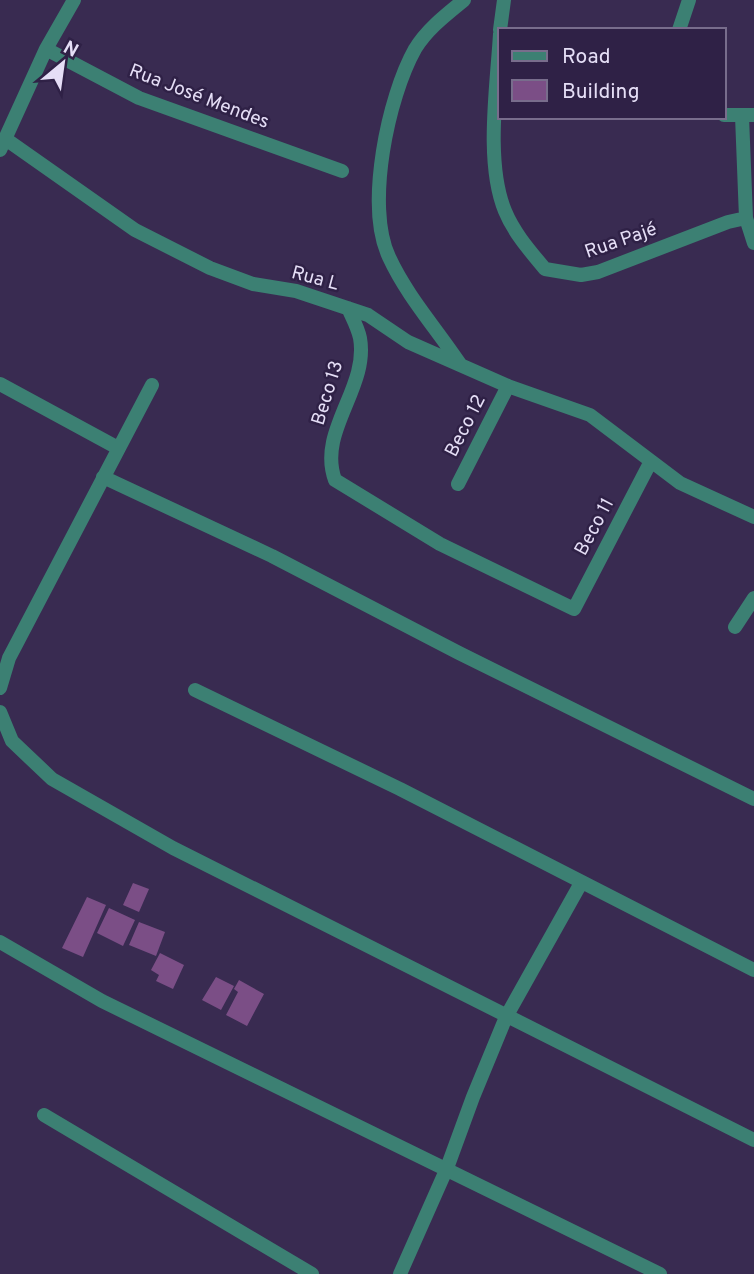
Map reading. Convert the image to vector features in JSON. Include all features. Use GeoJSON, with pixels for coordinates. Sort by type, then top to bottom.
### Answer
{"type":"FeatureCollection","features":[{"type":"Feature","properties":{"kind":"street","name":"Rua L"},"geometry":{"type":"LineString","coordinates":[[74,0],[46,49],[4,145],[135,230],[210,268],[253,284],[296,291],[368,315],[408,342],[508,386],[590,415],[616,433],[650,463],[680,483],[754,517]]}},
{"type":"Feature","properties":{"kind":"street"},"geometry":{"type":"LineString","coordinates":[[461,365],[408,293],[387,254],[378,216],[377,187],[399,92],[415,49],[437,22],[464,0]]}},
{"type":"Feature","properties":{"kind":"street","name":"Rua Pajé"},"geometry":{"type":"LineString","coordinates":[[500,28],[504,0]]}},
{"type":"Feature","properties":{"kind":"street"},"geometry":{"type":"LineString","coordinates":[[680,28],[689,0]]}},
{"type":"Feature","properties":{"kind":"street","name":"Rua José Mendes"},"geometry":{"type":"LineString","coordinates":[[46,49],[139,98],[342,172]]}},
{"type":"Feature","properties":{"kind":"street"},"geometry":{"type":"LineString","coordinates":[[726,115],[748,115],[746,219],[754,243]]}},
{"type":"Feature","properties":{"kind":"street","name":"Rua Pajé"},"geometry":{"type":"LineString","coordinates":[[498,119],[499,195],[523,242],[545,269],[581,275],[597,272],[728,222],[746,219]]}},
{"type":"Feature","properties":{"kind":"street","name":"Beco 13"},"geometry":{"type":"LineString","coordinates":[[348,308],[360,339],[358,369],[331,449],[330,465],[335,480],[440,544],[574,609]]}},
{"type":"Feature","properties":{"kind":"street"},"geometry":{"type":"LineString","coordinates":[[0,384],[118,448]]}},
{"type":"Feature","properties":{"kind":"street"},"geometry":{"type":"LineString","coordinates":[[0,688],[9,658],[152,384]]}},
{"type":"Feature","properties":{"kind":"street","name":"Beco 12"},"geometry":{"type":"LineString","coordinates":[[458,484],[508,386]]}},
{"type":"Feature","properties":{"kind":"street","name":"Beco 11"},"geometry":{"type":"LineString","coordinates":[[574,609],[650,463]]}},
{"type":"Feature","properties":{"kind":"street"},"geometry":{"type":"LineString","coordinates":[[103,477],[272,556],[459,653],[754,799]]}},
{"type":"Feature","properties":{"kind":"street"},"geometry":{"type":"LineString","coordinates":[[735,627],[754,598]]}},
{"type":"Feature","properties":{"kind":"street"},"geometry":{"type":"LineString","coordinates":[[195,690],[324,751],[581,883],[653,916],[754,970]]}},
{"type":"Feature","properties":{"kind":"street"},"geometry":{"type":"LineString","coordinates":[[0,712],[12,741],[52,779],[173,848],[754,1140]]}},
{"type":"Feature","properties":{"kind":"street"},"geometry":{"type":"LineString","coordinates":[[400,1274],[447,1168],[506,1017],[581,883]]}},
{"type":"Feature","properties":{"kind":"street"},"geometry":{"type":"LineString","coordinates":[[0,942],[102,1001],[660,1274]]}},
{"type":"Feature","properties":{"kind":"street"},"geometry":{"type":"LineString","coordinates":[[44,1115],[312,1274]]}},
{"type":"Feature","properties":{"kind":"building"},"geometry":{"type":"Polygon","coordinates":[[[133,883],[149,889],[139,912],[123,905],[133,883]]]}},
{"type":"Feature","properties":{"kind":"building"},"geometry":{"type":"Polygon","coordinates":[[[87,897],[106,905],[83,957],[62,948],[87,897]]]}},
{"type":"Feature","properties":{"kind":"building"},"geometry":{"type":"Polygon","coordinates":[[[109,908],[135,920],[123,946],[97,933],[109,908]]]}},
{"type":"Feature","properties":{"kind":"building"},"geometry":{"type":"Polygon","coordinates":[[[139,922],[165,932],[156,956],[129,945],[139,922]]]}},
{"type":"Feature","properties":{"kind":"building"},"geometry":{"type":"Polygon","coordinates":[[[160,953],[184,965],[173,989],[156,981],[159,975],[151,970],[160,953]]]}},
{"type":"Feature","properties":{"kind":"building"},"geometry":{"type":"Polygon","coordinates":[[[216,977],[234,986],[221,1010],[202,1000],[216,977]]]}},
{"type":"Feature","properties":{"kind":"building"},"geometry":{"type":"Polygon","coordinates":[[[239,980],[264,994],[247,1026],[226,1015],[238,992],[234,989],[239,980]]]}}]}
